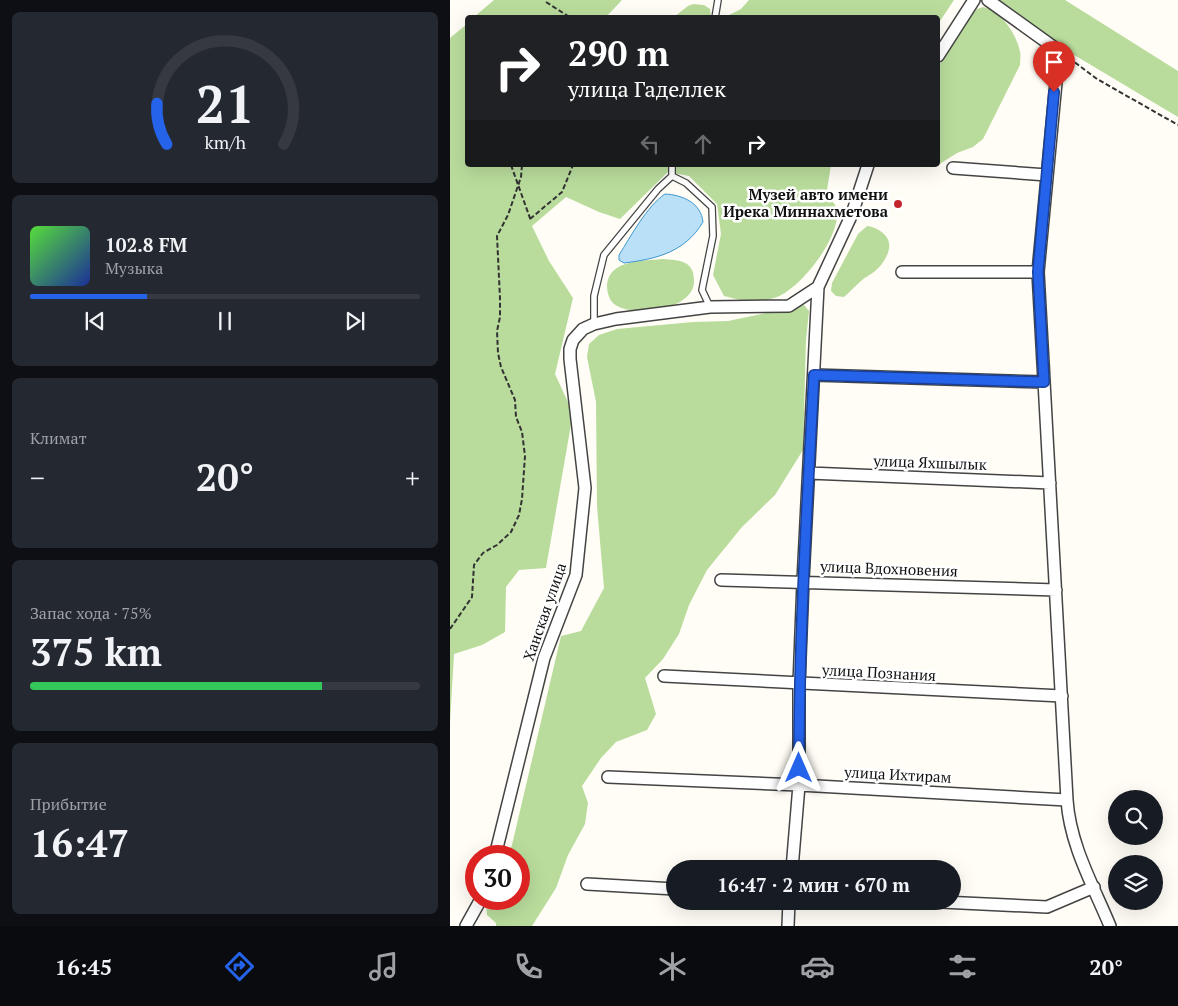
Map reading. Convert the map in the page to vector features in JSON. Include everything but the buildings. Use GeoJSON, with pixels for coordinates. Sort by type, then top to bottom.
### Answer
{"type":"FeatureCollection","features":[{"type":"Feature","properties":{"kind":"street"},"geometry":{"type":"LineString","coordinates":[[940,53],[974,0]]}},
{"type":"Feature","properties":{"kind":"street"},"geometry":{"type":"LineString","coordinates":[[988,0],[1059,51],[1038,272],[1067,800],[1068,816],[1074,841],[1110,926]]}},
{"type":"Feature","properties":{"kind":"street"},"geometry":{"type":"LineString","coordinates":[[793,860],[799,784],[799,684],[818,288],[852,214],[865,167]]}},
{"type":"Feature","properties":{"kind":"street"},"geometry":{"type":"LineString","coordinates":[[953,168],[1047,176]]}},
{"type":"Feature","properties":{"kind":"street"},"geometry":{"type":"LineString","coordinates":[[902,272],[1038,272]]}},
{"type":"Feature","properties":{"kind":"street"},"geometry":{"type":"LineString","coordinates":[[594,324],[616,319],[710,307],[789,306],[818,288]]}},
{"type":"Feature","properties":{"kind":"street","name":"Ханская улица"},"geometry":{"type":"LineString","coordinates":[[498,845],[544,658],[576,575],[585,488],[570,349],[573,340],[579,333],[594,324]]}},
{"type":"Feature","properties":{"kind":"street"},"geometry":{"type":"LineString","coordinates":[[814,375],[1044,382]]}},
{"type":"Feature","properties":{"kind":"street","name":"улица Яхшылык"},"geometry":{"type":"LineString","coordinates":[[809,473],[1050,482]]}},
{"type":"Feature","properties":{"kind":"street","name":"улица Вдохновения"},"geometry":{"type":"LineString","coordinates":[[721,580],[1056,590]]}},
{"type":"Feature","properties":{"kind":"street","name":"улица Познания"},"geometry":{"type":"LineString","coordinates":[[664,676],[1062,696]]}},
{"type":"Feature","properties":{"kind":"street","name":"улица Ихтирам"},"geometry":{"type":"LineString","coordinates":[[608,777],[799,784],[1067,800]]}},
{"type":"Feature","properties":{"kind":"street"},"geometry":{"type":"LineString","coordinates":[[587,884],[666,888]]}},
{"type":"Feature","properties":{"kind":"street"},"geometry":{"type":"LineString","coordinates":[[961,903],[1047,907],[1094,887]]}},
{"type":"Feature","properties":{"kind":"street"},"geometry":{"type":"LineString","coordinates":[[466,926],[475,910]]}},
{"type":"Feature","properties":{"kind":"street"},"geometry":{"type":"LineString","coordinates":[[788,926],[789,910]]}},
{"type":"Feature","properties":{"kind":"lane"},"geometry":{"type":"LineString","coordinates":[[716,15],[718,0]]}},
{"type":"Feature","properties":{"kind":"lane"},"geometry":{"type":"LineString","coordinates":[[594,324],[594,296],[604,256],[658,189],[672,176],[672,167]]}},
{"type":"Feature","properties":{"kind":"lane"},"geometry":{"type":"LineString","coordinates":[[672,176],[686,183],[712,207],[713,236],[702,290],[710,307]]}},
{"type":"Feature","properties":{"kind":"path"},"geometry":{"type":"LineString","coordinates":[[546,2],[566,15]]}},
{"type":"Feature","properties":{"kind":"path"},"geometry":{"type":"LineString","coordinates":[[1059,51],[1096,79],[1178,125]]}},
{"type":"Feature","properties":{"kind":"path"},"geometry":{"type":"LineString","coordinates":[[512,167],[530,220],[562,192],[572,167]]}},
{"type":"Feature","properties":{"kind":"path"},"geometry":{"type":"LineString","coordinates":[[450,629],[472,597],[474,565],[483,554],[497,545],[511,532],[519,515],[522,499],[524,456],[522,432],[516,417],[516,400],[501,367],[497,332],[500,317],[497,236],[508,216],[521,177],[522,167]]}},
{"type":"Feature","properties":{"kind":"green space"},"geometry":{"type":"Polygon","coordinates":[[[494,0],[622,0],[608,15],[476,15],[494,0]]]}},
{"type":"Feature","properties":{"kind":"green space"},"geometry":{"type":"Polygon","coordinates":[[[749,0],[954,0],[940,21],[940,15],[729,15],[741,9],[749,0]]]}},
{"type":"Feature","properties":{"kind":"green space"},"geometry":{"type":"Polygon","coordinates":[[[982,0],[1065,0],[1178,71],[1178,117],[982,0]]]}},
{"type":"Feature","properties":{"kind":"green space"},"geometry":{"type":"Polygon","coordinates":[[[693,4],[704,5],[710,9],[711,15],[677,15],[693,4]]]}},
{"type":"Feature","properties":{"kind":"green space"},"geometry":{"type":"Polygon","coordinates":[[[983,7],[990,9],[1007,24],[1018,45],[1020,65],[983,139],[973,147],[957,153],[940,164],[940,64],[968,18],[977,9],[983,7]]]}},
{"type":"Feature","properties":{"kind":"green space"},"geometry":{"type":"Polygon","coordinates":[[[465,26],[465,167],[831,167],[826,196],[836,207],[837,218],[834,231],[827,245],[808,272],[787,292],[777,297],[757,301],[724,296],[713,275],[721,234],[717,204],[689,176],[668,172],[620,219],[566,197],[532,226],[549,261],[573,298],[555,374],[573,413],[546,568],[519,570],[506,587],[505,632],[482,645],[454,654],[450,723],[450,38],[465,26]]]}},
{"type":"Feature","properties":{"kind":"green space"},"geometry":{"type":"Polygon","coordinates":[[[867,226],[878,230],[887,238],[889,243],[888,254],[874,272],[844,297],[836,296],[831,291],[832,283],[858,234],[867,226]]]}},
{"type":"Feature","properties":{"kind":"green space"},"geometry":{"type":"Polygon","coordinates":[[[663,259],[681,261],[692,270],[694,282],[691,292],[683,300],[672,306],[646,311],[633,311],[621,308],[612,302],[608,295],[607,286],[613,271],[628,263],[663,259]]]}},
{"type":"Feature","properties":{"kind":"green space"},"geometry":{"type":"Polygon","coordinates":[[[804,305],[809,311],[806,340],[803,450],[775,495],[742,527],[707,570],[689,605],[679,634],[663,659],[645,678],[656,714],[647,730],[616,742],[601,758],[582,786],[588,803],[585,824],[568,855],[556,888],[532,926],[496,926],[496,923],[487,915],[487,910],[530,910],[530,845],[512,845],[561,636],[581,631],[604,588],[597,506],[596,402],[587,357],[589,344],[599,335],[617,329],[693,322],[728,321],[804,305]]]}},
{"type":"Feature","properties":{"kind":"water"},"geometry":{"type":"Polygon","coordinates":[[[665,194],[678,196],[690,201],[699,210],[703,222],[688,240],[669,252],[648,259],[624,263],[619,260],[619,255],[640,222],[658,199],[665,194]]]}},
{"type":"Feature","properties":{"kind":"place","name":"Музей авто имени Ирека Миннахметова"},"geometry":{"type":"Point","coordinates":[898,204]}},
{"type":"Feature","properties":{"kind":"route"},"geometry":{"type":"LineString","coordinates":[[799,768],[799,684],[814,375],[1044,382],[1038,272],[1054,92]]}}]}
